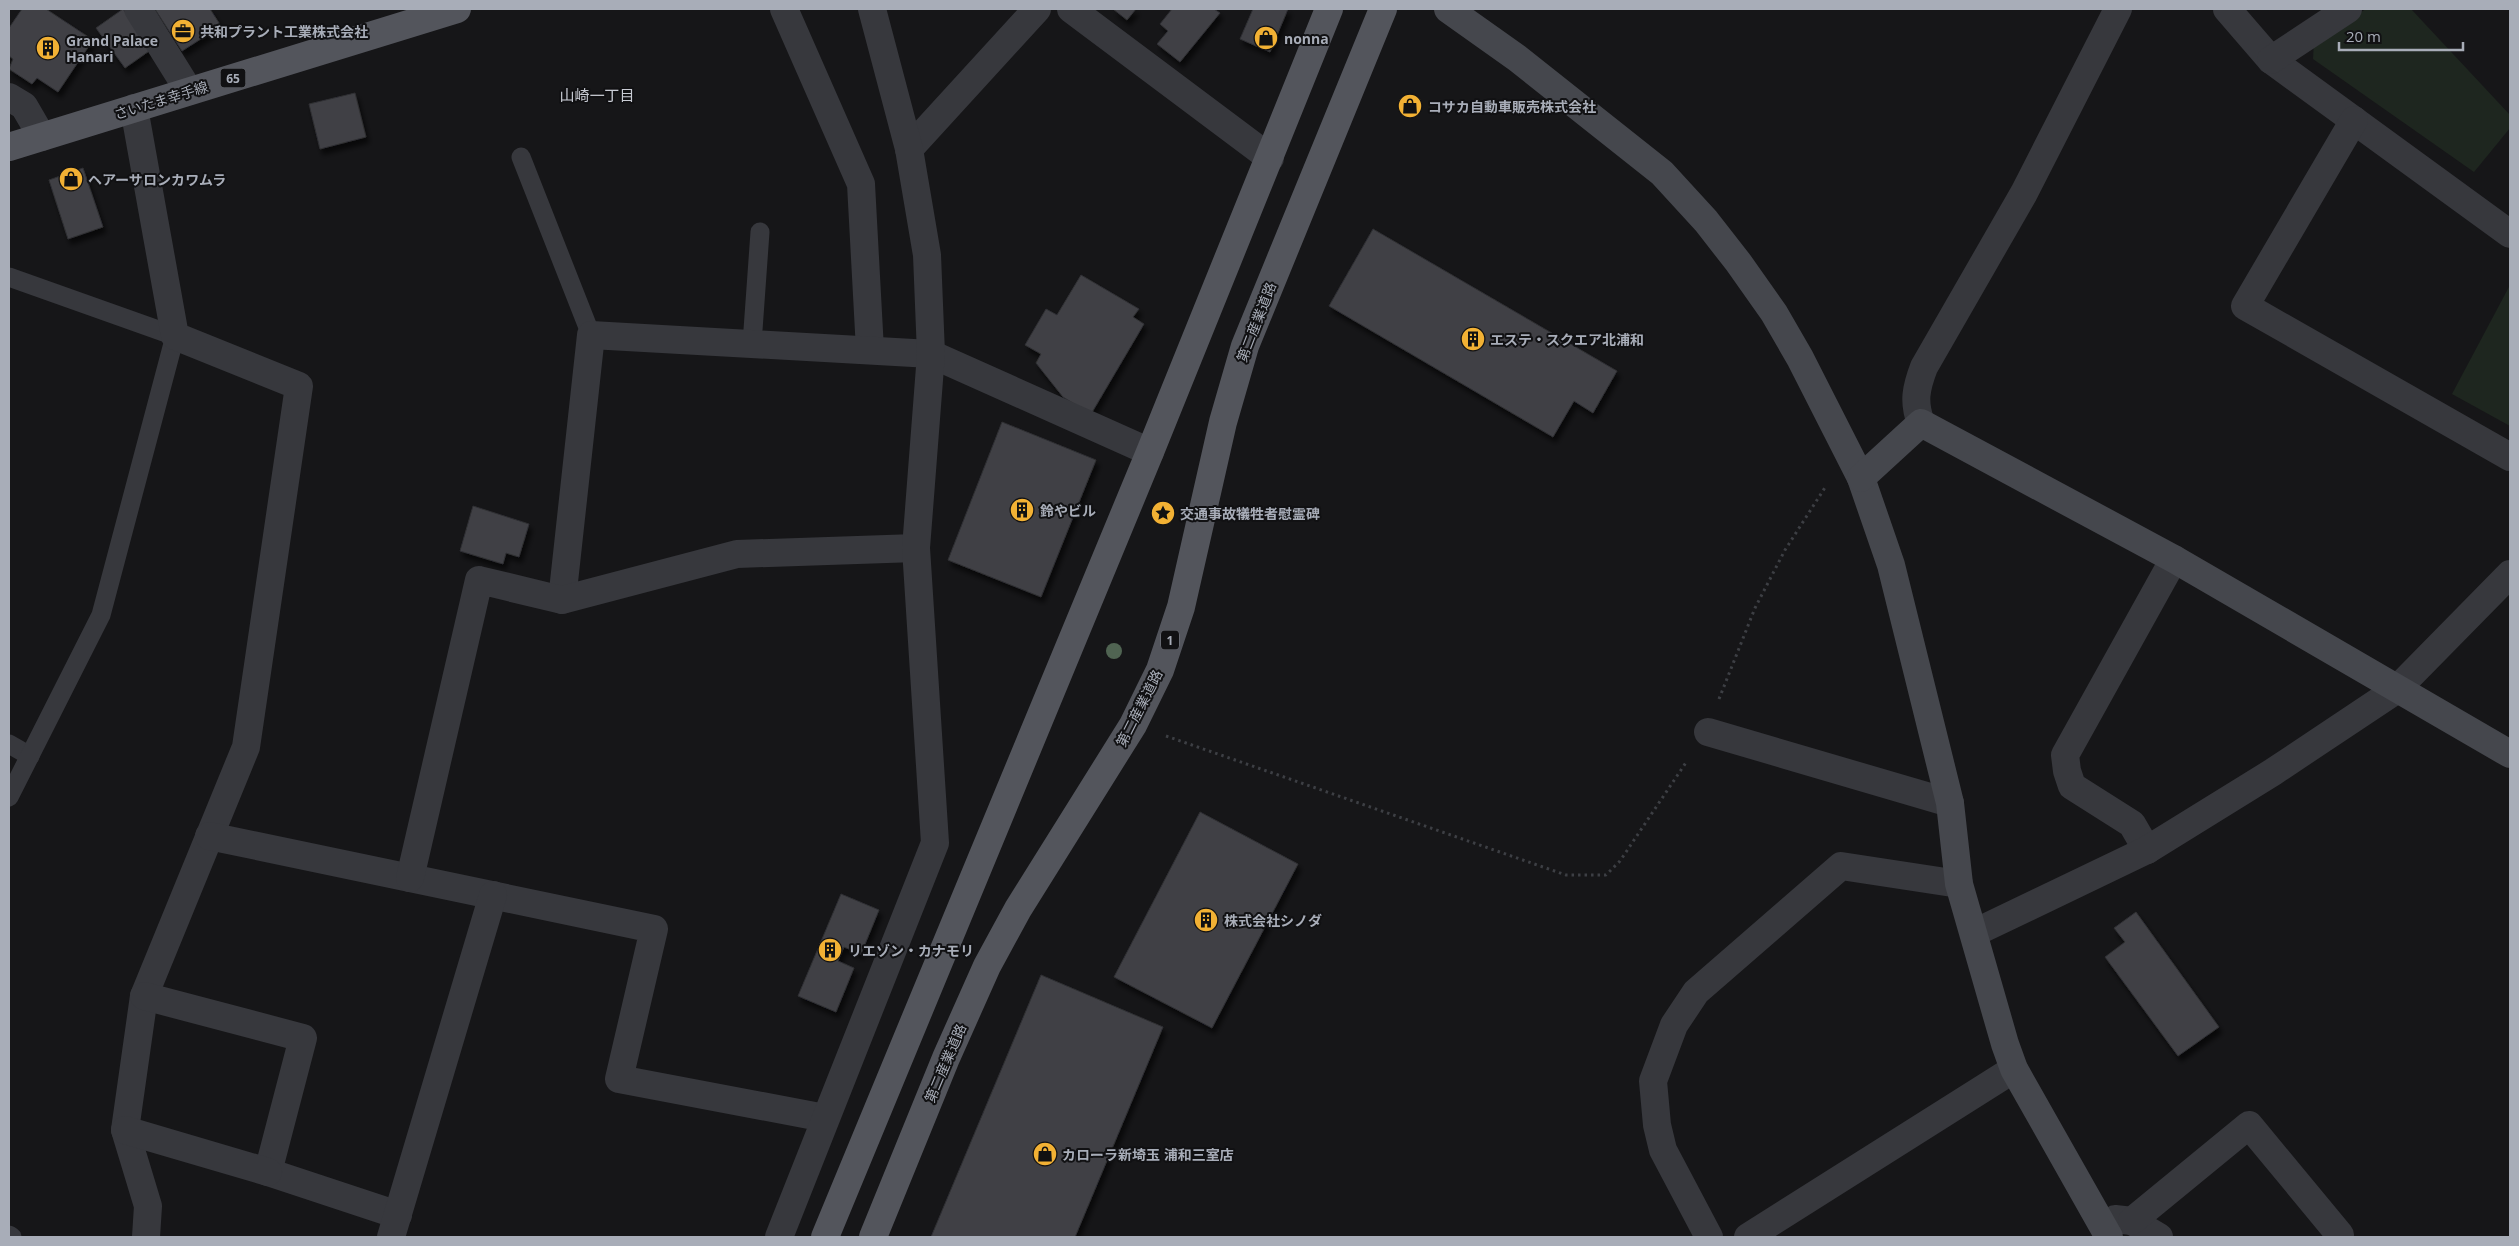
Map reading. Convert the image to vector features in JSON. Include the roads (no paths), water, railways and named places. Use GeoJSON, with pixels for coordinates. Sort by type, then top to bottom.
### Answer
{"type":"FeatureCollection","features":[{"type":"Feature","properties":{"kind":"main road","name":"さいたま幸手線"},"geometry":{"type":"LineString","coordinates":[[9,147],[457,9]]}},
{"type":"Feature","properties":{"kind":"main road"},"geometry":{"type":"LineString","coordinates":[[825,1237],[1150,452],[1329,9]]}},
{"type":"Feature","properties":{"kind":"main road","name":"第二産業道路"},"geometry":{"type":"LineString","coordinates":[[874,1237],[946,1058],[987,966],[1018,909],[1133,725],[1160,670],[1181,607],[1223,422],[1245,346],[1383,9]]}},
{"type":"Feature","properties":{"kind":"street"},"geometry":{"type":"LineString","coordinates":[[138,9],[189,91]]}},
{"type":"Feature","properties":{"kind":"street"},"geometry":{"type":"LineString","coordinates":[[784,9],[861,184],[870,350]]}},
{"type":"Feature","properties":{"kind":"street"},"geometry":{"type":"LineString","coordinates":[[779,1237],[935,843],[916,548],[931,354],[927,255],[908,149],[872,9]]}},
{"type":"Feature","properties":{"kind":"street"},"geometry":{"type":"LineString","coordinates":[[908,149],[1037,9]]}},
{"type":"Feature","properties":{"kind":"street"},"geometry":{"type":"LineString","coordinates":[[1071,9],[1270,158]]}},
{"type":"Feature","properties":{"kind":"street"},"geometry":{"type":"LineString","coordinates":[[1448,9],[1517,58],[1662,173],[1706,221],[1774,314],[1800,358],[1862,478],[1891,565],[1950,803],[1959,884],[2005,1044],[2014,1069],[2103,1226],[2132,1221],[2249,1125],[2340,1235],[2337,1237]]}},
{"type":"Feature","properties":{"kind":"street"},"geometry":{"type":"LineString","coordinates":[[2118,9],[2024,193],[1924,367],[1915,395],[1915,408],[1921,423],[2174,559],[2396,690],[2510,754]]}},
{"type":"Feature","properties":{"kind":"street"},"geometry":{"type":"LineString","coordinates":[[2227,9],[2270,60],[2510,234]]}},
{"type":"Feature","properties":{"kind":"street"},"geometry":{"type":"LineString","coordinates":[[2270,60],[2348,9]]}},
{"type":"Feature","properties":{"kind":"street"},"geometry":{"type":"LineString","coordinates":[[9,97],[24,106],[42,137]]}},
{"type":"Feature","properties":{"kind":"street"},"geometry":{"type":"LineString","coordinates":[[134,108],[175,336],[299,386],[246,747],[144,996],[126,1130],[148,1206],[146,1237]]}},
{"type":"Feature","properties":{"kind":"street"},"geometry":{"type":"LineString","coordinates":[[2354,120],[2246,306],[2510,457]]}},
{"type":"Feature","properties":{"kind":"street"},"geometry":{"type":"LineString","coordinates":[[562,600],[591,335],[931,354],[1150,452]]}},
{"type":"Feature","properties":{"kind":"street"},"geometry":{"type":"LineString","coordinates":[[1862,478],[1921,423]]}},
{"type":"Feature","properties":{"kind":"street"},"geometry":{"type":"LineString","coordinates":[[410,878],[479,580],[562,600],[737,554],[916,548]]}},
{"type":"Feature","properties":{"kind":"street"},"geometry":{"type":"LineString","coordinates":[[2147,850],[2132,824],[2072,786],[2067,771],[2065,755],[2174,559]]}},
{"type":"Feature","properties":{"kind":"street"},"geometry":{"type":"LineString","coordinates":[[1974,933],[2147,850],[2273,772],[2396,690],[2510,574]]}},
{"type":"Feature","properties":{"kind":"street"},"geometry":{"type":"LineString","coordinates":[[1708,732],[1950,803]]}},
{"type":"Feature","properties":{"kind":"street"},"geometry":{"type":"LineString","coordinates":[[209,836],[654,929],[619,1079],[825,1118]]}},
{"type":"Feature","properties":{"kind":"street"},"geometry":{"type":"LineString","coordinates":[[1709,1237],[1663,1150],[1657,1124],[1653,1081],[1674,1025],[1696,992],[1841,866],[1959,884]]}},
{"type":"Feature","properties":{"kind":"street"},"geometry":{"type":"LineString","coordinates":[[126,1130],[268,1172],[395,1226],[494,895]]}},
{"type":"Feature","properties":{"kind":"street"},"geometry":{"type":"LineString","coordinates":[[144,996],[303,1038],[268,1172]]}},
{"type":"Feature","properties":{"kind":"street"},"geometry":{"type":"LineString","coordinates":[[1748,1237],[2014,1069]]}},
{"type":"Feature","properties":{"kind":"street"},"geometry":{"type":"LineString","coordinates":[[2132,1221],[2159,1237]]}},
{"type":"Feature","properties":{"kind":"lane"},"geometry":{"type":"LineString","coordinates":[[521,157],[591,335]]}},
{"type":"Feature","properties":{"kind":"lane"},"geometry":{"type":"LineString","coordinates":[[752,344],[760,232]]}},
{"type":"Feature","properties":{"kind":"lane"},"geometry":{"type":"LineString","coordinates":[[9,277],[175,336],[101,615],[9,797]]}},
{"type":"Feature","properties":{"kind":"lane"},"geometry":{"type":"LineString","coordinates":[[9,744],[30,756]]}},
{"type":"Feature","properties":{"kind":"place","name":"共和プラント工業株式会社"},"geometry":{"type":"Point","coordinates":[183,31]}},
{"type":"Feature","properties":{"kind":"place","name":"nonna"},"geometry":{"type":"Point","coordinates":[1266,38]}},
{"type":"Feature","properties":{"kind":"place","name":"Grand Palace Hanari"},"geometry":{"type":"Point","coordinates":[48,48]}},
{"type":"Feature","properties":{"kind":"place","name":"コサカ自動車販売株式会社"},"geometry":{"type":"Point","coordinates":[1410,106]}},
{"type":"Feature","properties":{"kind":"place","name":"ヘアーサロンカワムラ"},"geometry":{"type":"Point","coordinates":[71,179]}},
{"type":"Feature","properties":{"kind":"place","name":"エステ・スクエア北浦和"},"geometry":{"type":"Point","coordinates":[1473,339]}},
{"type":"Feature","properties":{"kind":"place","name":"鈴やビル"},"geometry":{"type":"Point","coordinates":[1022,510]}},
{"type":"Feature","properties":{"kind":"place","name":"交通事故犠牲者慰霊碑"},"geometry":{"type":"Point","coordinates":[1163,513]}},
{"type":"Feature","properties":{"kind":"place","name":"株式会社シノダ"},"geometry":{"type":"Point","coordinates":[1206,920]}},
{"type":"Feature","properties":{"kind":"place","name":"リエゾン・カナモリ"},"geometry":{"type":"Point","coordinates":[830,950]}},
{"type":"Feature","properties":{"kind":"place","name":"カローラ新埼玉 浦和三室店"},"geometry":{"type":"Point","coordinates":[1045,1154]}},
{"type":"Feature","properties":{"kind":"district","name":"山崎一丁目"},"geometry":{"type":"Point","coordinates":[597,95]}}]}
